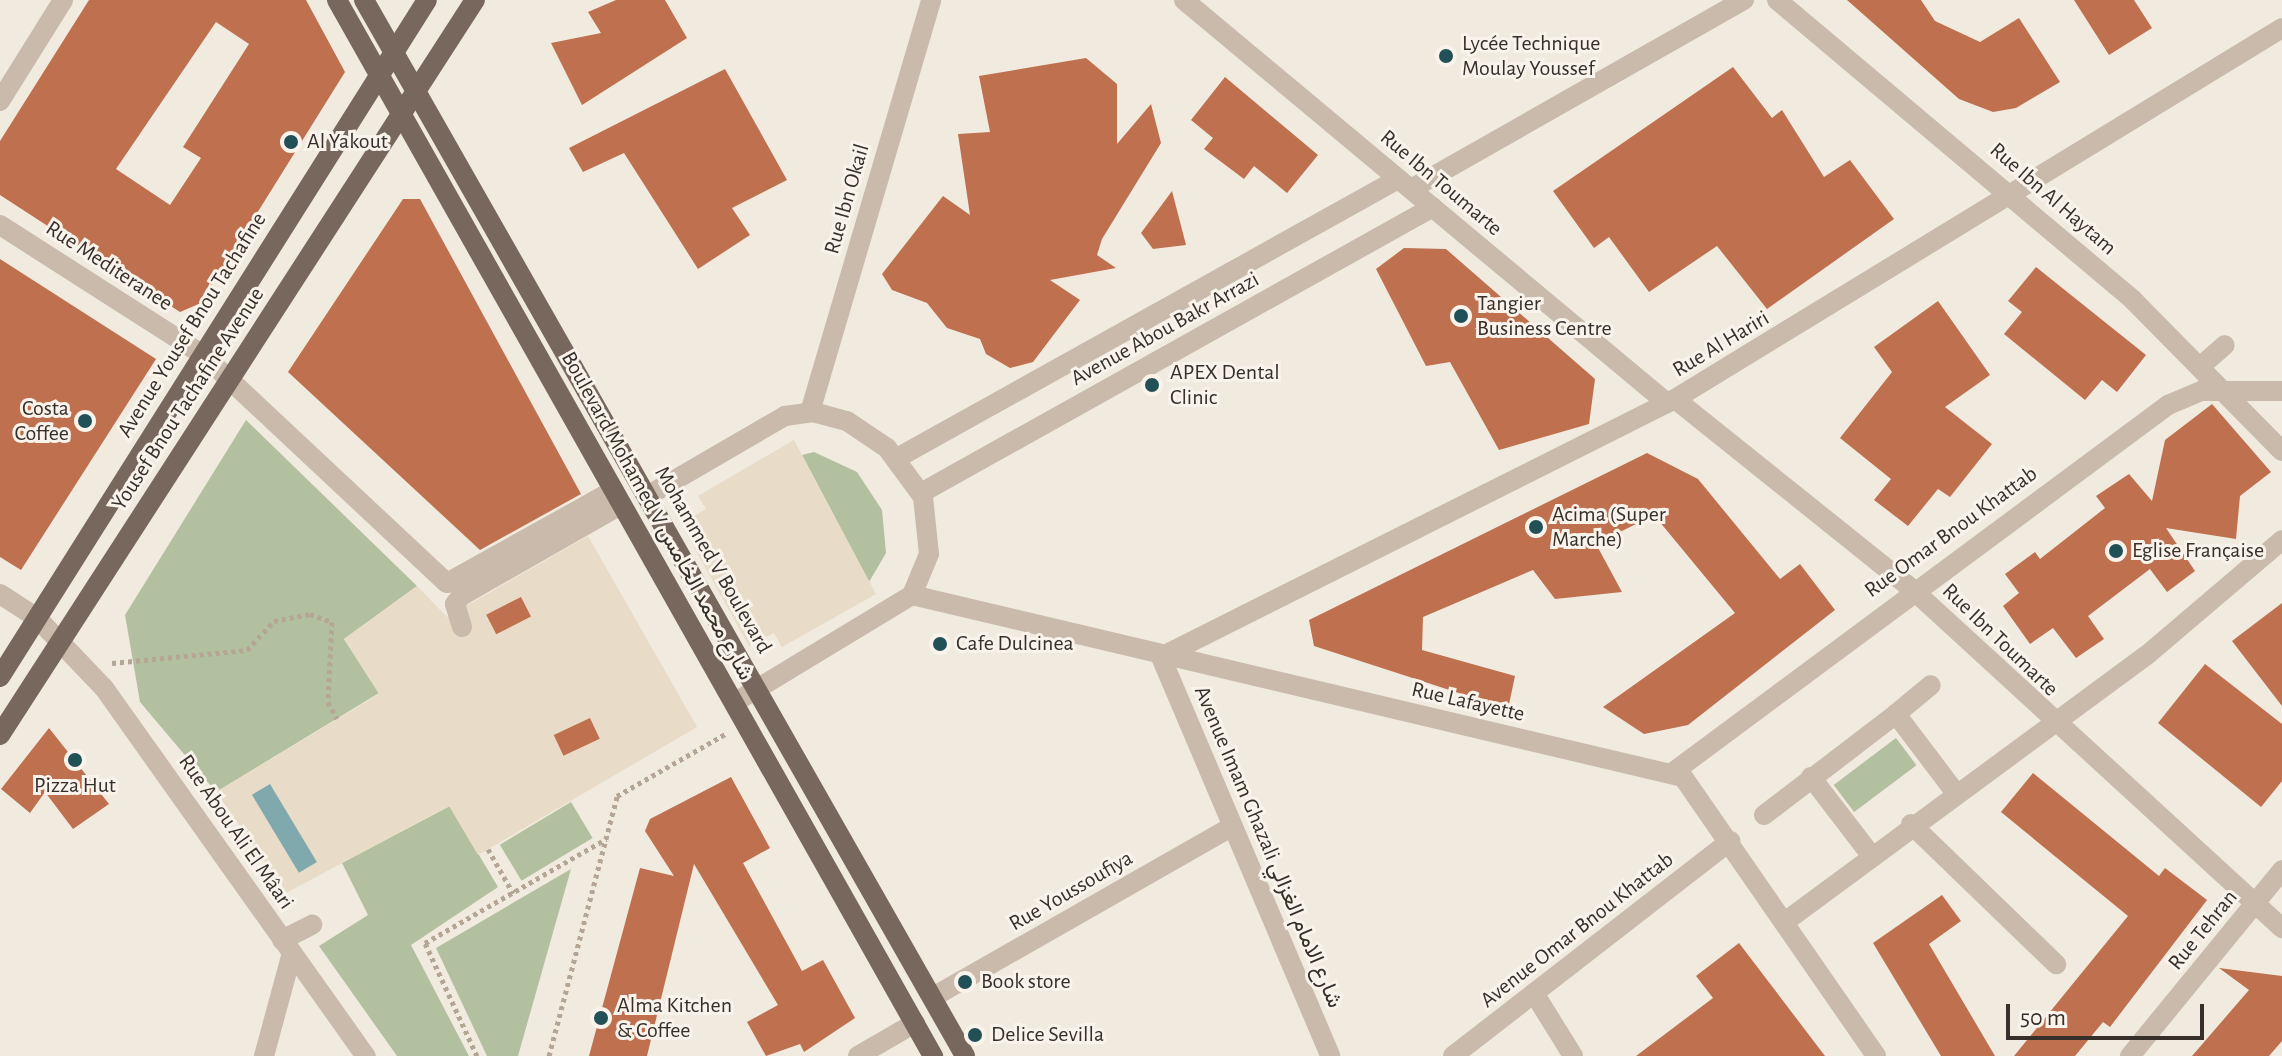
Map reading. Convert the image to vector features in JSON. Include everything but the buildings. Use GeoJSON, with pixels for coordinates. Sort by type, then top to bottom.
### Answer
{"type":"FeatureCollection","features":[{"type":"Feature","properties":{"kind":"main road","name":"Boulevard Mohamed V شارع محمد الخامس"},"geometry":{"type":"LineString","coordinates":[[337,0],[933,1056]]}},
{"type":"Feature","properties":{"kind":"main road"},"geometry":{"type":"LineString","coordinates":[[364,0],[416,89],[475,0]]}},
{"type":"Feature","properties":{"kind":"main road","name":"Avenue Yousef Bnou Tachafine"},"geometry":{"type":"LineString","coordinates":[[0,677],[378,73],[427,0]]}},
{"type":"Feature","properties":{"kind":"main road","name":"Yousef Bnou Tachafine Avenue"},"geometry":{"type":"LineString","coordinates":[[0,735],[416,89]]}},
{"type":"Feature","properties":{"kind":"main road","name":"Mohammed V Boulevard"},"geometry":{"type":"LineString","coordinates":[[416,89],[759,688],[965,1056]]}},
{"type":"Feature","properties":{"kind":"street"},"geometry":{"type":"LineString","coordinates":[[0,101],[63,0]]}},
{"type":"Feature","properties":{"kind":"street","name":"Rue Ibn Okail"},"geometry":{"type":"LineString","coordinates":[[810,412],[931,0]]}},
{"type":"Feature","properties":{"kind":"street","name":"Rue Ibn Toumarte"},"geometry":{"type":"LineString","coordinates":[[1184,0],[1671,401],[1912,589],[2054,724],[2282,928]]}},
{"type":"Feature","properties":{"kind":"street","name":"Avenue Abou Bakr Arrazi"},"geometry":{"type":"LineString","coordinates":[[897,458],[1744,0]]}},
{"type":"Feature","properties":{"kind":"street","name":"Rue Ibn Al Haytam"},"geometry":{"type":"LineString","coordinates":[[1777,0],[2013,195],[2202,365],[2282,451]]}},
{"type":"Feature","properties":{"kind":"street","name":"Rue Al Hariri"},"geometry":{"type":"LineString","coordinates":[[1161,657],[1671,401],[2282,28]]}},
{"type":"Feature","properties":{"kind":"street","name":"Avenue Abou Bakr Arrazi"},"geometry":{"type":"LineString","coordinates":[[921,493],[1433,207]]}},
{"type":"Feature","properties":{"kind":"street","name":"Rue Mediteranee"},"geometry":{"type":"LineString","coordinates":[[0,225],[202,354],[447,583],[618,497]]}},
{"type":"Feature","properties":{"kind":"street"},"geometry":{"type":"LineString","coordinates":[[2202,365],[2225,345]]}},
{"type":"Feature","properties":{"kind":"street","name":"Rue Omar Bnou Khattab"},"geometry":{"type":"LineString","coordinates":[[1672,773],[1912,589],[2168,405],[2227,389],[2282,391]]}},
{"type":"Feature","properties":{"kind":"street"},"geometry":{"type":"LineString","coordinates":[[649,495],[785,416],[810,412],[847,421],[897,458],[921,493],[929,554],[912,595],[734,703]]}},
{"type":"Feature","properties":{"kind":"street"},"geometry":{"type":"LineString","coordinates":[[462,627],[455,604],[461,596],[618,497]]}},
{"type":"Feature","properties":{"kind":"street"},"geometry":{"type":"LineString","coordinates":[[1786,921],[1870,854],[2054,724],[2282,540]]}},
{"type":"Feature","properties":{"kind":"street","name":"Rue Abou Ali El Mâari"},"geometry":{"type":"LineString","coordinates":[[0,594],[37,618],[104,688],[366,1056]]}},
{"type":"Feature","properties":{"kind":"street","name":"Rue Lafayette"},"geometry":{"type":"LineString","coordinates":[[912,595],[1161,657],[1672,773],[1691,784],[1876,1056]]}},
{"type":"Feature","properties":{"kind":"street","name":"Avenue Imam Ghazali شارع الامام الغزالي"},"geometry":{"type":"LineString","coordinates":[[1161,657],[1330,1056]]}},
{"type":"Feature","properties":{"kind":"street"},"geometry":{"type":"LineString","coordinates":[[1764,815],[1931,685]]}},
{"type":"Feature","properties":{"kind":"street"},"geometry":{"type":"LineString","coordinates":[[1896,714],[1955,792]]}},
{"type":"Feature","properties":{"kind":"street"},"geometry":{"type":"LineString","coordinates":[[1811,777],[1870,854]]}},
{"type":"Feature","properties":{"kind":"street"},"geometry":{"type":"LineString","coordinates":[[1911,824],[2056,964]]}},
{"type":"Feature","properties":{"kind":"street","name":"Rue Youssoufiya"},"geometry":{"type":"LineString","coordinates":[[933,997],[1233,826]]}},
{"type":"Feature","properties":{"kind":"street","name":"Avenue Omar Bnou Khattab"},"geometry":{"type":"LineString","coordinates":[[1453,1056],[1730,841]]}},
{"type":"Feature","properties":{"kind":"street","name":"Rue Tehran"},"geometry":{"type":"LineString","coordinates":[[2130,1056],[2282,870]]}},
{"type":"Feature","properties":{"kind":"street"},"geometry":{"type":"LineString","coordinates":[[264,1056],[287,946],[312,925]]}},
{"type":"Feature","properties":{"kind":"street"},"geometry":{"type":"LineString","coordinates":[[1534,993],[1573,1056]]}},
{"type":"Feature","properties":{"kind":"street"},"geometry":{"type":"LineString","coordinates":[[858,1056],[915,1023]]}},
{"type":"Feature","properties":{"kind":"path"},"geometry":{"type":"LineString","coordinates":[[100,665],[247,650],[274,621],[310,614],[332,622],[328,702],[337,719]]}},
{"type":"Feature","properties":{"kind":"path"},"geometry":{"type":"LineString","coordinates":[[549,1056],[617,796],[729,732]]}},
{"type":"Feature","properties":{"kind":"path"},"geometry":{"type":"LineString","coordinates":[[477,1056],[425,943],[606,839]]}},
{"type":"Feature","properties":{"kind":"path"},"geometry":{"type":"LineString","coordinates":[[488,849],[513,893]]}},
{"type":"Feature","properties":{"kind":"green space"},"geometry":{"type":"Polygon","coordinates":[[[246,420],[417,586],[344,639],[379,693],[216,792],[140,702],[125,615],[246,420]]]}},
{"type":"Feature","properties":{"kind":"green space"},"geometry":{"type":"Polygon","coordinates":[[[814,452],[857,472],[882,510],[886,553],[869,582],[802,455],[814,452]]]}},
{"type":"Feature","properties":{"kind":"green space"},"geometry":{"type":"Polygon","coordinates":[[[1896,738],[1916,765],[1854,812],[1834,785],[1896,738]]]}},
{"type":"Feature","properties":{"kind":"green space"},"geometry":{"type":"Polygon","coordinates":[[[571,802],[593,838],[521,881],[500,845],[571,802]]]}},
{"type":"Feature","properties":{"kind":"green space"},"geometry":{"type":"Polygon","coordinates":[[[450,806],[498,887],[411,945],[469,1056],[397,1056],[319,946],[368,915],[342,863],[450,806]]]}},
{"type":"Feature","properties":{"kind":"green space"},"geometry":{"type":"Polygon","coordinates":[[[571,869],[518,1056],[487,1056],[436,948],[571,869]]]}},
{"type":"Feature","properties":{"kind":"shaded area"},"geometry":{"type":"Polygon","coordinates":[[[794,440],[876,594],[782,647],[774,633],[749,646],[681,524],[706,509],[698,496],[794,440]]]}},
{"type":"Feature","properties":{"kind":"shaded area"},"geometry":{"type":"Polygon","coordinates":[[[588,536],[697,727],[478,855],[449,806],[286,893],[216,792],[379,694],[344,639],[417,586],[447,617],[588,536]]]}},
{"type":"Feature","properties":{"kind":"water"},"geometry":{"type":"Polygon","coordinates":[[[270,784],[317,862],[299,873],[252,795],[270,784]]]}},
{"type":"Feature","properties":{"kind":"place","name":"Lycée Technique Moulay Youssef"},"geometry":{"type":"Point","coordinates":[1446,56]}},
{"type":"Feature","properties":{"kind":"place","name":"Al Yakout"},"geometry":{"type":"Point","coordinates":[291,142]}},
{"type":"Feature","properties":{"kind":"place","name":"Tangier Business Centre"},"geometry":{"type":"Point","coordinates":[1461,316]}},
{"type":"Feature","properties":{"kind":"place","name":"APEX Dental Clinic"},"geometry":{"type":"Point","coordinates":[1152,385]}},
{"type":"Feature","properties":{"kind":"place","name":"Costa Coffee"},"geometry":{"type":"Point","coordinates":[85,421]}},
{"type":"Feature","properties":{"kind":"place","name":"Acima (Super Marche)"},"geometry":{"type":"Point","coordinates":[1536,527]}},
{"type":"Feature","properties":{"kind":"place","name":"Eglise Française"},"geometry":{"type":"Point","coordinates":[2116,551]}},
{"type":"Feature","properties":{"kind":"place","name":"Cafe Dulcinea"},"geometry":{"type":"Point","coordinates":[940,644]}},
{"type":"Feature","properties":{"kind":"place","name":"Pizza Hut"},"geometry":{"type":"Point","coordinates":[75,760]}},
{"type":"Feature","properties":{"kind":"place","name":"Book store"},"geometry":{"type":"Point","coordinates":[965,982]}},
{"type":"Feature","properties":{"kind":"place","name":"Alma Kitchen & Coffee"},"geometry":{"type":"Point","coordinates":[601,1018]}},
{"type":"Feature","properties":{"kind":"place","name":"Delice Sevilla"},"geometry":{"type":"Point","coordinates":[975,1035]}}]}
